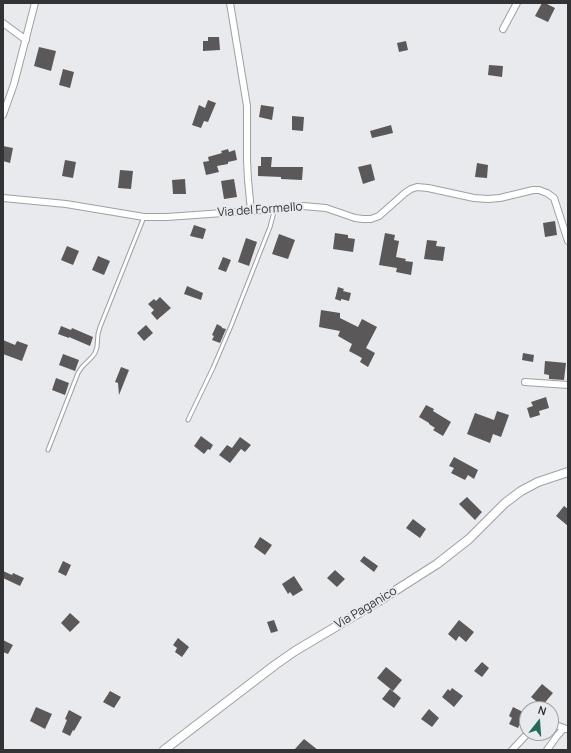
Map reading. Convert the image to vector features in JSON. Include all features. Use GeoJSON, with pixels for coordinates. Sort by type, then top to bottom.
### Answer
{"type":"FeatureCollection","features":[{"type":"Feature","properties":{"kind":"street"},"geometry":{"type":"LineString","coordinates":[[3,115],[14,84],[35,3]]}},
{"type":"Feature","properties":{"kind":"street"},"geometry":{"type":"LineString","coordinates":[[230,3],[247,106],[247,165],[251,211]]}},
{"type":"Feature","properties":{"kind":"street"},"geometry":{"type":"LineString","coordinates":[[502,29],[517,3]]}},
{"type":"Feature","properties":{"kind":"street"},"geometry":{"type":"LineString","coordinates":[[3,23],[26,40]]}},
{"type":"Feature","properties":{"kind":"street","name":"Via del Formello"},"geometry":{"type":"LineString","coordinates":[[3,198],[66,204],[144,216],[167,217],[315,206],[355,218],[366,219],[379,216],[405,193],[417,187],[488,199],[539,190],[554,198],[568,240]]}},
{"type":"Feature","properties":{"kind":"street"},"geometry":{"type":"LineString","coordinates":[[526,382],[568,385]]}},
{"type":"Feature","properties":{"kind":"street","name":"Via Paganico"},"geometry":{"type":"LineString","coordinates":[[164,750],[287,656],[379,601],[437,564],[469,539],[505,503],[521,491],[538,482],[568,472]]}},
{"type":"Feature","properties":{"kind":"street"},"geometry":{"type":"LineString","coordinates":[[547,750],[557,736],[566,729]]}},
{"type":"Feature","properties":{"kind":"street"},"geometry":{"type":"LineString","coordinates":[[512,750],[520,741]]}},
{"type":"Feature","properties":{"kind":"lane"},"geometry":{"type":"LineString","coordinates":[[188,420],[231,326],[276,208]]}},
{"type":"Feature","properties":{"kind":"lane"},"geometry":{"type":"LineString","coordinates":[[48,450],[78,373],[95,352],[100,327],[144,216]]}},
{"type":"Feature","properties":{"kind":"building"},"geometry":{"type":"Polygon","coordinates":[[[542,3],[555,8],[548,22],[535,16],[542,3]]]}},
{"type":"Feature","properties":{"kind":"building"},"geometry":{"type":"Polygon","coordinates":[[[208,37],[219,37],[220,50],[203,51],[203,41],[208,41],[208,37]]]}},
{"type":"Feature","properties":{"kind":"building"},"geometry":{"type":"Polygon","coordinates":[[[406,41],[408,50],[399,52],[397,43],[406,41]]]}},
{"type":"Feature","properties":{"kind":"building"},"geometry":{"type":"Polygon","coordinates":[[[39,47],[56,51],[51,71],[34,66],[39,47]]]}},
{"type":"Feature","properties":{"kind":"building"},"geometry":{"type":"Polygon","coordinates":[[[489,65],[503,66],[502,77],[488,75],[489,65]]]}},
{"type":"Feature","properties":{"kind":"building"},"geometry":{"type":"Polygon","coordinates":[[[63,69],[74,72],[70,88],[59,85],[63,69]]]}},
{"type":"Feature","properties":{"kind":"building"},"geometry":{"type":"Polygon","coordinates":[[[208,100],[216,103],[208,122],[204,121],[201,128],[192,125],[199,105],[205,108],[208,100]]]}},
{"type":"Feature","properties":{"kind":"building"},"geometry":{"type":"Polygon","coordinates":[[[261,105],[274,107],[272,120],[259,117],[261,105]]]}},
{"type":"Feature","properties":{"kind":"building"},"geometry":{"type":"Polygon","coordinates":[[[292,116],[304,117],[303,131],[292,130],[292,116]]]}},
{"type":"Feature","properties":{"kind":"building"},"geometry":{"type":"Polygon","coordinates":[[[391,125],[393,133],[372,138],[370,131],[391,125]]]}},
{"type":"Feature","properties":{"kind":"building"},"geometry":{"type":"Polygon","coordinates":[[[3,146],[13,148],[10,163],[3,161],[3,146]]]}},
{"type":"Feature","properties":{"kind":"building"},"geometry":{"type":"Polygon","coordinates":[[[228,149],[229,152],[235,150],[237,160],[228,162],[228,164],[217,166],[219,172],[206,175],[203,162],[209,161],[208,157],[222,153],[221,151],[228,149]]]}},
{"type":"Feature","properties":{"kind":"building"},"geometry":{"type":"Polygon","coordinates":[[[261,157],[272,157],[271,167],[303,167],[302,180],[258,176],[258,166],[261,166],[261,157]]]}},
{"type":"Feature","properties":{"kind":"building"},"geometry":{"type":"Polygon","coordinates":[[[65,160],[76,162],[73,178],[62,176],[65,160]]]}},
{"type":"Feature","properties":{"kind":"building"},"geometry":{"type":"Polygon","coordinates":[[[477,163],[488,165],[487,178],[475,177],[477,163]]]}},
{"type":"Feature","properties":{"kind":"building"},"geometry":{"type":"Polygon","coordinates":[[[371,164],[375,180],[363,184],[358,167],[371,164]]]}},
{"type":"Feature","properties":{"kind":"building"},"geometry":{"type":"Polygon","coordinates":[[[120,170],[133,171],[131,189],[118,188],[120,170]]]}},
{"type":"Feature","properties":{"kind":"building"},"geometry":{"type":"Polygon","coordinates":[[[185,179],[186,194],[173,194],[172,180],[185,179]]]}},
{"type":"Feature","properties":{"kind":"building"},"geometry":{"type":"Polygon","coordinates":[[[234,179],[237,197],[224,199],[221,181],[234,179]]]}},
{"type":"Feature","properties":{"kind":"building"},"geometry":{"type":"Polygon","coordinates":[[[555,221],[557,235],[545,237],[543,223],[555,221]]]}},
{"type":"Feature","properties":{"kind":"building"},"geometry":{"type":"Polygon","coordinates":[[[194,225],[206,229],[203,239],[190,236],[194,225]]]}},
{"type":"Feature","properties":{"kind":"building"},"geometry":{"type":"Polygon","coordinates":[[[335,233],[348,235],[348,238],[355,239],[353,252],[333,249],[335,233]]]}},
{"type":"Feature","properties":{"kind":"building"},"geometry":{"type":"Polygon","coordinates":[[[385,233],[395,235],[394,240],[399,241],[396,257],[406,259],[405,261],[413,262],[411,275],[396,272],[397,268],[379,265],[385,233]]]}},
{"type":"Feature","properties":{"kind":"building"},"geometry":{"type":"Polygon","coordinates":[[[279,234],[295,240],[288,259],[272,254],[279,234]]]}},
{"type":"Feature","properties":{"kind":"building"},"geometry":{"type":"Polygon","coordinates":[[[246,238],[257,242],[249,266],[238,262],[246,238]]]}},
{"type":"Feature","properties":{"kind":"building"},"geometry":{"type":"Polygon","coordinates":[[[427,240],[437,241],[436,246],[445,247],[443,261],[424,259],[427,240]]]}},
{"type":"Feature","properties":{"kind":"building"},"geometry":{"type":"Polygon","coordinates":[[[67,246],[79,251],[73,265],[61,260],[67,246]]]}},
{"type":"Feature","properties":{"kind":"building"},"geometry":{"type":"Polygon","coordinates":[[[98,256],[110,261],[104,275],[92,270],[98,256]]]}},
{"type":"Feature","properties":{"kind":"building"},"geometry":{"type":"Polygon","coordinates":[[[223,257],[231,260],[226,272],[218,269],[223,257]]]}},
{"type":"Feature","properties":{"kind":"building"},"geometry":{"type":"Polygon","coordinates":[[[187,286],[203,293],[201,300],[184,294],[187,286]]]}},
{"type":"Feature","properties":{"kind":"building"},"geometry":{"type":"Polygon","coordinates":[[[338,287],[344,289],[343,291],[351,293],[349,301],[335,299],[338,287]]]}},
{"type":"Feature","properties":{"kind":"building"},"geometry":{"type":"Polygon","coordinates":[[[160,297],[171,308],[157,320],[151,313],[154,310],[148,304],[154,299],[156,301],[160,297]]]}},
{"type":"Feature","properties":{"kind":"building"},"geometry":{"type":"Polygon","coordinates":[[[321,310],[340,313],[340,318],[358,327],[362,319],[377,327],[366,348],[375,353],[368,367],[360,362],[362,358],[349,351],[352,344],[338,336],[340,331],[319,327],[321,310]]]}},
{"type":"Feature","properties":{"kind":"building"},"geometry":{"type":"Polygon","coordinates":[[[217,324],[226,329],[220,343],[212,340],[214,336],[212,335],[217,324]]]}},
{"type":"Feature","properties":{"kind":"building"},"geometry":{"type":"Polygon","coordinates":[[[146,325],[153,333],[144,341],[137,333],[146,325]]]}},
{"type":"Feature","properties":{"kind":"building"},"geometry":{"type":"Polygon","coordinates":[[[61,326],[71,330],[72,328],[93,337],[90,346],[58,334],[61,326]]]}},
{"type":"Feature","properties":{"kind":"building"},"geometry":{"type":"Polygon","coordinates":[[[3,340],[15,345],[17,341],[28,345],[22,361],[3,354],[3,340]]]}},
{"type":"Feature","properties":{"kind":"building"},"geometry":{"type":"Polygon","coordinates":[[[523,353],[534,355],[533,362],[522,360],[523,353]]]}},
{"type":"Feature","properties":{"kind":"building"},"geometry":{"type":"Polygon","coordinates":[[[63,354],[79,360],[75,371],[59,365],[63,354]]]}},
{"type":"Feature","properties":{"kind":"building"},"geometry":{"type":"Polygon","coordinates":[[[545,361],[566,363],[564,380],[549,379],[549,375],[544,374],[545,361]]]}},
{"type":"Feature","properties":{"kind":"building"},"geometry":{"type":"Polygon","coordinates":[[[121,367],[129,370],[119,395],[118,383],[115,382],[121,367]]]}},
{"type":"Feature","properties":{"kind":"building"},"geometry":{"type":"Polygon","coordinates":[[[56,378],[69,383],[65,395],[52,390],[56,378]]]}},
{"type":"Feature","properties":{"kind":"building"},"geometry":{"type":"Polygon","coordinates":[[[546,397],[549,408],[539,411],[540,415],[530,418],[527,408],[533,406],[531,402],[546,397]]]}},
{"type":"Feature","properties":{"kind":"building"},"geometry":{"type":"Polygon","coordinates":[[[426,405],[451,422],[443,436],[433,430],[435,428],[429,423],[419,417],[426,405]]]}},
{"type":"Feature","properties":{"kind":"building"},"geometry":{"type":"Polygon","coordinates":[[[497,411],[509,415],[501,437],[493,434],[490,443],[467,434],[475,413],[494,420],[497,411]]]}},
{"type":"Feature","properties":{"kind":"building"},"geometry":{"type":"Polygon","coordinates":[[[201,436],[213,445],[210,450],[208,449],[204,454],[194,446],[201,436]]]}},
{"type":"Feature","properties":{"kind":"building"},"geometry":{"type":"Polygon","coordinates":[[[240,437],[251,445],[245,452],[241,449],[230,463],[219,455],[227,445],[232,448],[240,437]]]}},
{"type":"Feature","properties":{"kind":"building"},"geometry":{"type":"Polygon","coordinates":[[[454,457],[478,470],[474,479],[468,475],[465,480],[451,473],[454,468],[449,466],[454,457]]]}},
{"type":"Feature","properties":{"kind":"building"},"geometry":{"type":"Polygon","coordinates":[[[467,497],[482,512],[475,520],[459,504],[467,497]]]}},
{"type":"Feature","properties":{"kind":"building"},"geometry":{"type":"Polygon","coordinates":[[[564,506],[568,509],[568,526],[556,516],[564,506]]]}},
{"type":"Feature","properties":{"kind":"building"},"geometry":{"type":"Polygon","coordinates":[[[413,519],[426,529],[420,538],[406,528],[413,519]]]}},
{"type":"Feature","properties":{"kind":"building"},"geometry":{"type":"Polygon","coordinates":[[[260,537],[272,545],[265,555],[254,547],[260,537]]]}},
{"type":"Feature","properties":{"kind":"building"},"geometry":{"type":"Polygon","coordinates":[[[364,556],[378,566],[374,572],[360,561],[364,556]]]}},
{"type":"Feature","properties":{"kind":"building"},"geometry":{"type":"Polygon","coordinates":[[[63,561],[71,565],[66,576],[58,572],[63,561]]]}},
{"type":"Feature","properties":{"kind":"building"},"geometry":{"type":"Polygon","coordinates":[[[335,570],[345,579],[337,587],[327,578],[335,570]]]}},
{"type":"Feature","properties":{"kind":"building"},"geometry":{"type":"Polygon","coordinates":[[[3,571],[12,575],[13,573],[24,578],[20,586],[3,578],[3,571]]]}},
{"type":"Feature","properties":{"kind":"building"},"geometry":{"type":"Polygon","coordinates":[[[294,576],[303,590],[293,596],[290,592],[288,594],[282,584],[294,576]]]}},
{"type":"Feature","properties":{"kind":"building"},"geometry":{"type":"Polygon","coordinates":[[[70,613],[80,622],[70,632],[61,623],[70,613]]]}},
{"type":"Feature","properties":{"kind":"building"},"geometry":{"type":"Polygon","coordinates":[[[274,620],[278,631],[271,633],[267,622],[274,620]]]}},
{"type":"Feature","properties":{"kind":"building"},"geometry":{"type":"Polygon","coordinates":[[[459,620],[474,632],[466,642],[459,636],[456,641],[448,634],[459,620]]]}},
{"type":"Feature","properties":{"kind":"building"},"geometry":{"type":"Polygon","coordinates":[[[178,638],[189,647],[182,657],[175,652],[177,648],[173,645],[178,638]]]}},
{"type":"Feature","properties":{"kind":"building"},"geometry":{"type":"Polygon","coordinates":[[[3,640],[13,645],[8,654],[3,652],[3,640]]]}},
{"type":"Feature","properties":{"kind":"building"},"geometry":{"type":"Polygon","coordinates":[[[482,662],[489,668],[482,677],[474,671],[482,662]]]}},
{"type":"Feature","properties":{"kind":"building"},"geometry":{"type":"Polygon","coordinates":[[[386,667],[402,680],[393,691],[377,678],[386,667]]]}},
{"type":"Feature","properties":{"kind":"building"},"geometry":{"type":"Polygon","coordinates":[[[542,684],[553,693],[546,701],[536,701],[531,697],[542,684]]]}},
{"type":"Feature","properties":{"kind":"building"},"geometry":{"type":"Polygon","coordinates":[[[452,688],[463,696],[454,707],[442,697],[448,689],[450,691],[452,688]]]}},
{"type":"Feature","properties":{"kind":"building"},"geometry":{"type":"Polygon","coordinates":[[[390,689],[401,698],[394,708],[382,699],[390,689]]]}},
{"type":"Feature","properties":{"kind":"building"},"geometry":{"type":"Polygon","coordinates":[[[110,691],[121,697],[114,708],[103,702],[110,691]]]}},
{"type":"Feature","properties":{"kind":"building"},"geometry":{"type":"Polygon","coordinates":[[[36,707],[52,714],[45,729],[30,721],[36,707]]]}},
{"type":"Feature","properties":{"kind":"building"},"geometry":{"type":"Polygon","coordinates":[[[513,707],[519,710],[518,728],[509,724],[512,718],[509,716],[513,707]]]}},
{"type":"Feature","properties":{"kind":"building"},"geometry":{"type":"Polygon","coordinates":[[[429,709],[439,718],[432,727],[421,719],[429,709]]]}},
{"type":"Feature","properties":{"kind":"building"},"geometry":{"type":"Polygon","coordinates":[[[69,710],[82,717],[70,736],[62,732],[69,710]]]}},
{"type":"Feature","properties":{"kind":"building"},"geometry":{"type":"Polygon","coordinates":[[[304,739],[318,750],[294,750],[304,739]]]}}]}
